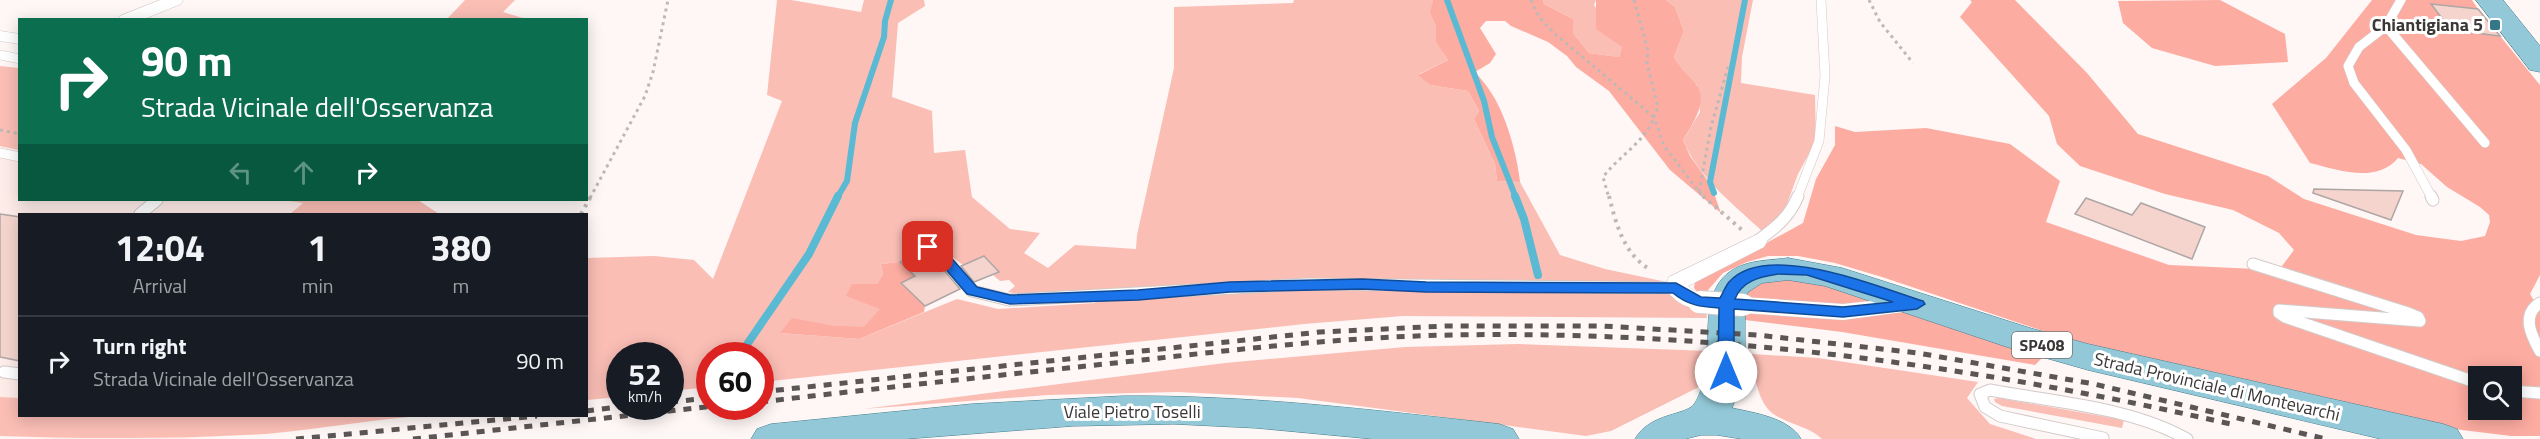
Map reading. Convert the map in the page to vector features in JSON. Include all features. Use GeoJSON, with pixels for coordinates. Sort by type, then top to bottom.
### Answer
{"type":"FeatureCollection","features":[{"type":"Feature","properties":{"kind":"main road"},"geometry":{"type":"LineString","coordinates":[[2489,0],[2540,64]]}},
{"type":"Feature","properties":{"kind":"main road","name":"Strada Provinciale di Montevarchi"},"geometry":{"type":"LineString","coordinates":[[1703,421],[1716,403],[1726,372],[1728,298],[1735,284],[1754,273],[1778,269],[1808,271],[2020,338],[2088,357],[2443,439]]}},
{"type":"Feature","properties":{"kind":"main road","name":"Strada Provinciale di Montevarchi"},"geometry":{"type":"LineString","coordinates":[[1726,372],[1740,400],[1771,434]]}},
{"type":"Feature","properties":{"kind":"main road","name":"Viale Pietro Toselli"},"geometry":{"type":"LineString","coordinates":[[771,439],[949,419],[1129,410],[1294,416],[1496,439]]}},
{"type":"Feature","properties":{"kind":"main road"},"geometry":{"type":"LineString","coordinates":[[1655,439],[1677,426],[1703,421],[1732,422],[1771,434]]}},
{"type":"Feature","properties":{"kind":"street"},"geometry":{"type":"LineString","coordinates":[[131,18],[175,0]]}},
{"type":"Feature","properties":{"kind":"street"},"geometry":{"type":"LineString","coordinates":[[0,36],[18,39]]}},
{"type":"Feature","properties":{"kind":"street"},"geometry":{"type":"LineString","coordinates":[[1756,242],[1678,284],[1687,298],[1699,302],[1843,312],[1917,304]]}},
{"type":"Feature","properties":{"kind":"lane"},"geometry":{"type":"LineString","coordinates":[[1756,242],[1782,223],[1792,211],[1819,141],[1825,76],[1821,0]]}},
{"type":"Feature","properties":{"kind":"lane"},"geometry":{"type":"LineString","coordinates":[[2401,0],[2386,26],[2359,47],[2348,66],[2354,83],[2406,150],[2433,200]]}},
{"type":"Feature","properties":{"kind":"lane"},"geometry":{"type":"LineString","coordinates":[[2386,26],[2485,143]]}},
{"type":"Feature","properties":{"kind":"lane"},"geometry":{"type":"LineString","coordinates":[[0,55],[18,59]]}},
{"type":"Feature","properties":{"kind":"lane"},"geometry":{"type":"LineString","coordinates":[[0,153],[18,157]]}},
{"type":"Feature","properties":{"kind":"lane"},"geometry":{"type":"LineString","coordinates":[[141,213],[156,201]]}},
{"type":"Feature","properties":{"kind":"lane"},"geometry":{"type":"LineString","coordinates":[[915,238],[942,256],[972,291],[1010,300],[1307,284],[1438,287],[1678,284]]}},
{"type":"Feature","properties":{"kind":"lane"},"geometry":{"type":"LineString","coordinates":[[2253,264],[2409,313],[2418,317],[2420,321],[2279,310],[2279,313],[2285,317],[2468,380]]}},
{"type":"Feature","properties":{"kind":"lane"},"geometry":{"type":"LineString","coordinates":[[2540,303],[2533,306],[2528,324],[2540,351]]}},
{"type":"Feature","properties":{"kind":"lane"},"geometry":{"type":"LineString","coordinates":[[4,372],[18,374]]}},
{"type":"Feature","properties":{"kind":"lane"},"geometry":{"type":"LineString","coordinates":[[2103,438],[2000,416],[1985,407],[1980,394],[1990,390],[2136,417],[2164,426],[2187,439]]}},
{"type":"Feature","properties":{"kind":"lane"},"geometry":{"type":"LineString","coordinates":[[2522,392],[2540,393]]}},
{"type":"Feature","properties":{"kind":"path"},"geometry":{"type":"LineString","coordinates":[[588,199],[645,96],[656,63],[668,0]]}},
{"type":"Feature","properties":{"kind":"path"},"geometry":{"type":"LineString","coordinates":[[1531,0],[1539,17],[1554,33],[1654,117],[1664,146],[1699,193],[1756,242]]}},
{"type":"Feature","properties":{"kind":"path"},"geometry":{"type":"LineString","coordinates":[[1634,0],[1648,51],[1647,64],[1658,107],[1651,128],[1642,141],[1620,157],[1603,177],[1626,245],[1633,257],[1646,268],[1678,284]]}},
{"type":"Feature","properties":{"kind":"path"},"geometry":{"type":"LineString","coordinates":[[1869,0],[1880,22],[1913,63]]}},
{"type":"Feature","properties":{"kind":"path"},"geometry":{"type":"LineString","coordinates":[[1699,193],[1711,127],[1728,68]]}},
{"type":"Feature","properties":{"kind":"path"},"geometry":{"type":"LineString","coordinates":[[0,130],[18,134]]}},
{"type":"Feature","properties":{"kind":"shaded area"},"geometry":{"type":"Polygon","coordinates":[[[465,0],[515,0],[503,12],[523,18],[448,18],[465,0]]]}},
{"type":"Feature","properties":{"kind":"shaded area"},"geometry":{"type":"Polygon","coordinates":[[[777,0],[791,0],[861,12],[864,0],[924,0],[925,6],[898,23],[892,97],[932,111],[934,153],[965,150],[972,197],[1010,229],[1040,233],[1024,253],[1048,268],[1075,245],[1136,249],[1137,235],[1174,68],[1174,7],[1293,3],[1294,0],[1433,0],[1431,12],[1436,26],[1436,43],[1448,60],[1419,74],[1430,85],[1468,91],[1479,111],[1474,119],[1495,164],[1497,181],[1520,182],[1560,255],[1605,269],[1662,281],[1680,300],[1705,307],[1707,318],[1403,316],[1304,324],[774,381],[774,342],[696,342],[696,388],[684,390],[684,342],[606,342],[606,398],[588,400],[588,258],[654,256],[694,260],[713,279],[782,101],[767,95],[777,0]],[[911,226],[902,241],[927,249],[900,262],[881,264],[883,274],[877,284],[881,309],[864,328],[829,325],[780,333],[859,339],[957,299],[998,309],[1095,303],[1099,292],[1026,295],[1008,292],[1015,286],[1009,280],[1000,281],[993,275],[999,272],[984,256],[963,265],[911,226]]]}},
{"type":"Feature","properties":{"kind":"shaded area"},"geometry":{"type":"Polygon","coordinates":[[[1433,0],[1543,0],[1544,4],[1573,19],[1573,33],[1589,53],[1619,57],[1622,47],[1596,29],[1596,0],[1666,0],[1675,7],[1684,31],[1674,57],[1695,83],[1701,97],[1695,120],[1683,140],[1690,156],[1711,185],[1721,213],[1670,170],[1609,91],[1576,67],[1567,56],[1548,42],[1511,26],[1505,21],[1486,21],[1480,28],[1496,54],[1490,63],[1475,72],[1496,100],[1506,123],[1520,182],[1497,181],[1495,164],[1474,119],[1479,111],[1468,91],[1430,85],[1418,75],[1448,60],[1436,43],[1436,26],[1430,12],[1433,0]]]}},
{"type":"Feature","properties":{"kind":"shaded area"},"geometry":{"type":"Polygon","coordinates":[[[1543,0],[1596,0],[1594,5],[1622,47],[1619,57],[1589,53],[1573,33],[1573,19],[1544,4],[1543,0]]]}},
{"type":"Feature","properties":{"kind":"shaded area"},"geometry":{"type":"Polygon","coordinates":[[[1666,0],[1753,0],[1742,57],[1741,83],[1815,95],[1816,141],[1798,174],[1783,215],[1762,231],[1707,178],[1683,140],[1700,112],[1697,85],[1681,71],[1674,57],[1684,31],[1675,7],[1666,0]]]}},
{"type":"Feature","properties":{"kind":"shaded area"},"geometry":{"type":"Polygon","coordinates":[[[1970,0],[2015,0],[2087,73],[2138,134],[2268,176],[2304,199],[2416,235],[2461,241],[2485,236],[2490,222],[2489,215],[2447,187],[2421,164],[2398,158],[2379,171],[2357,173],[2310,163],[2272,104],[2326,58],[2372,0],[2472,0],[2478,9],[2432,4],[2500,36],[2540,85],[2540,275],[2530,294],[2540,311],[2540,436],[2511,436],[2446,428],[2070,340],[1882,277],[1835,263],[1798,256],[1768,256],[1747,262],[1723,273],[1708,290],[1707,297],[1698,293],[1694,288],[1695,282],[1803,223],[1816,179],[1835,145],[1835,126],[1855,132],[1926,128],[2010,144],[2060,181],[2046,222],[2169,265],[2279,270],[2294,250],[2279,233],[2233,210],[2165,194],[2080,166],[2057,144],[2049,116],[1960,17],[1972,2],[1970,0]]]}},
{"type":"Feature","properties":{"kind":"shaded area"},"geometry":{"type":"Polygon","coordinates":[[[2220,0],[2285,34],[2288,62],[2215,66],[2152,48],[2123,23],[2118,1],[2220,0]]]}},
{"type":"Feature","properties":{"kind":"shaded area"},"geometry":{"type":"Polygon","coordinates":[[[0,66],[18,68],[18,150],[0,146],[0,66]]]}},
{"type":"Feature","properties":{"kind":"shaded area"},"geometry":{"type":"Polygon","coordinates":[[[0,119],[18,121],[18,201],[304,202],[291,213],[18,213],[18,417],[267,433],[181,439],[53,439],[0,436],[0,119]]]}},
{"type":"Feature","properties":{"kind":"shaded area"},"geometry":{"type":"Polygon","coordinates":[[[289,201],[420,201],[438,213],[291,213],[303,203],[289,201]]]}},
{"type":"Feature","properties":{"kind":"shaded area"},"geometry":{"type":"Polygon","coordinates":[[[900,262],[915,276],[902,283],[925,306],[924,312],[859,339],[780,333],[792,318],[829,325],[864,327],[880,309],[846,296],[852,284],[877,284],[883,274],[881,264],[900,262]]]}},
{"type":"Feature","properties":{"kind":"shaded area"},"geometry":{"type":"Polygon","coordinates":[[[1796,277],[1872,297],[1879,306],[1742,299],[1751,287],[1757,284],[1796,277]]]}},
{"type":"Feature","properties":{"kind":"shaded area"},"geometry":{"type":"Polygon","coordinates":[[[1741,309],[1905,311],[2042,358],[2035,365],[1842,332],[1745,320],[1741,309]]]}},
{"type":"Feature","properties":{"kind":"shaded area"},"geometry":{"type":"Polygon","coordinates":[[[1518,344],[1709,351],[1704,380],[1697,388],[1611,431],[1586,436],[1298,398],[1178,392],[1048,395],[863,409],[1225,363],[1405,347],[1518,344]]]}},
{"type":"Feature","properties":{"kind":"shaded area"},"geometry":{"type":"Polygon","coordinates":[[[1752,354],[1818,358],[1978,382],[1967,398],[1990,424],[2036,439],[1822,439],[1811,431],[1775,415],[1764,404],[1757,388],[1752,354]]]}},
{"type":"Feature","properties":{"kind":"shaded area"},"geometry":{"type":"Polygon","coordinates":[[[0,397],[18,398],[18,417],[411,417],[233,436],[67,438],[0,436],[0,397]]]}},
{"type":"Feature","properties":{"kind":"shaded area"},"geometry":{"type":"Polygon","coordinates":[[[1994,399],[2124,420],[2122,428],[2002,406],[1995,402],[1994,399]]]}},
{"type":"Feature","properties":{"kind":"building"},"geometry":{"type":"Polygon","coordinates":[[[2431,4],[2478,9],[2500,36],[2451,30],[2431,4]]]}},
{"type":"Feature","properties":{"kind":"building"},"geometry":{"type":"Polygon","coordinates":[[[2314,189],[2403,191],[2391,220],[2313,193],[2314,189]]]}},
{"type":"Feature","properties":{"kind":"building"},"geometry":{"type":"Polygon","coordinates":[[[2086,198],[2132,215],[2141,203],[2205,227],[2192,259],[2075,214],[2086,198]]]}},
{"type":"Feature","properties":{"kind":"building"},"geometry":{"type":"Polygon","coordinates":[[[0,214],[18,217],[18,361],[0,357],[0,214]]]}},
{"type":"Feature","properties":{"kind":"building"},"geometry":{"type":"Polygon","coordinates":[[[921,252],[937,262],[960,289],[925,306],[901,283],[915,276],[900,262],[921,252]]]}},
{"type":"Feature","properties":{"kind":"building"},"geometry":{"type":"Polygon","coordinates":[[[984,256],[999,272],[974,282],[961,266],[984,256]]]}},
{"type":"Feature","properties":{"kind":"waterway"},"geometry":{"type":"LineString","coordinates":[[837,198],[847,181],[855,123],[884,37],[885,21],[891,0]]}},
{"type":"Feature","properties":{"kind":"waterway"},"geometry":{"type":"LineString","coordinates":[[1447,0],[1484,101],[1492,137],[1516,198]]}},
{"type":"Feature","properties":{"kind":"waterway"},"geometry":{"type":"LineString","coordinates":[[1714,193],[1710,182],[1745,0]]}},
{"type":"Feature","properties":{"kind":"waterway"},"geometry":{"type":"LineString","coordinates":[[1515,196],[1524,219],[1538,275]]}},
{"type":"Feature","properties":{"kind":"waterway"},"geometry":{"type":"LineString","coordinates":[[749,342],[809,254],[837,198]]}},
{"type":"Feature","properties":{"kind":"railway"},"geometry":{"type":"LineString","coordinates":[[774,390],[1320,332],[1447,326],[1602,326],[1757,335],[1918,353],[2094,384],[2326,439]]}},
{"type":"Feature","properties":{"kind":"railway"},"geometry":{"type":"LineString","coordinates":[[774,400],[1328,341],[1410,336],[1550,335],[1649,339],[1846,356],[2041,385],[2235,425]]}},
{"type":"Feature","properties":{"kind":"railway"},"geometry":{"type":"LineString","coordinates":[[684,401],[696,399]]}},
{"type":"Feature","properties":{"kind":"railway"},"geometry":{"type":"LineString","coordinates":[[413,439],[696,408]]}},
{"type":"Feature","properties":{"kind":"railway"},"geometry":{"type":"LineString","coordinates":[[588,411],[606,409]]}},
{"type":"Feature","properties":{"kind":"railway"},"geometry":{"type":"LineString","coordinates":[[296,439],[527,417]]}},
{"type":"Feature","properties":{"kind":"place","name":"Chiantigiana 5"},"geometry":{"type":"Point","coordinates":[2495,25]}},
{"type":"Feature","properties":{"kind":"route"},"geometry":{"type":"LineString","coordinates":[[928,247],[942,256],[972,291],[1010,300],[1138,295],[1230,287],[1362,284],[1426,287],[1676,288],[1687,298],[1699,302],[1721,303],[1743,305],[1843,312],[1884,310],[1917,304],[1808,271],[1778,269],[1754,273],[1735,284],[1728,298],[1727,303],[1727,326],[1726,349],[1726,372]]}}]}
